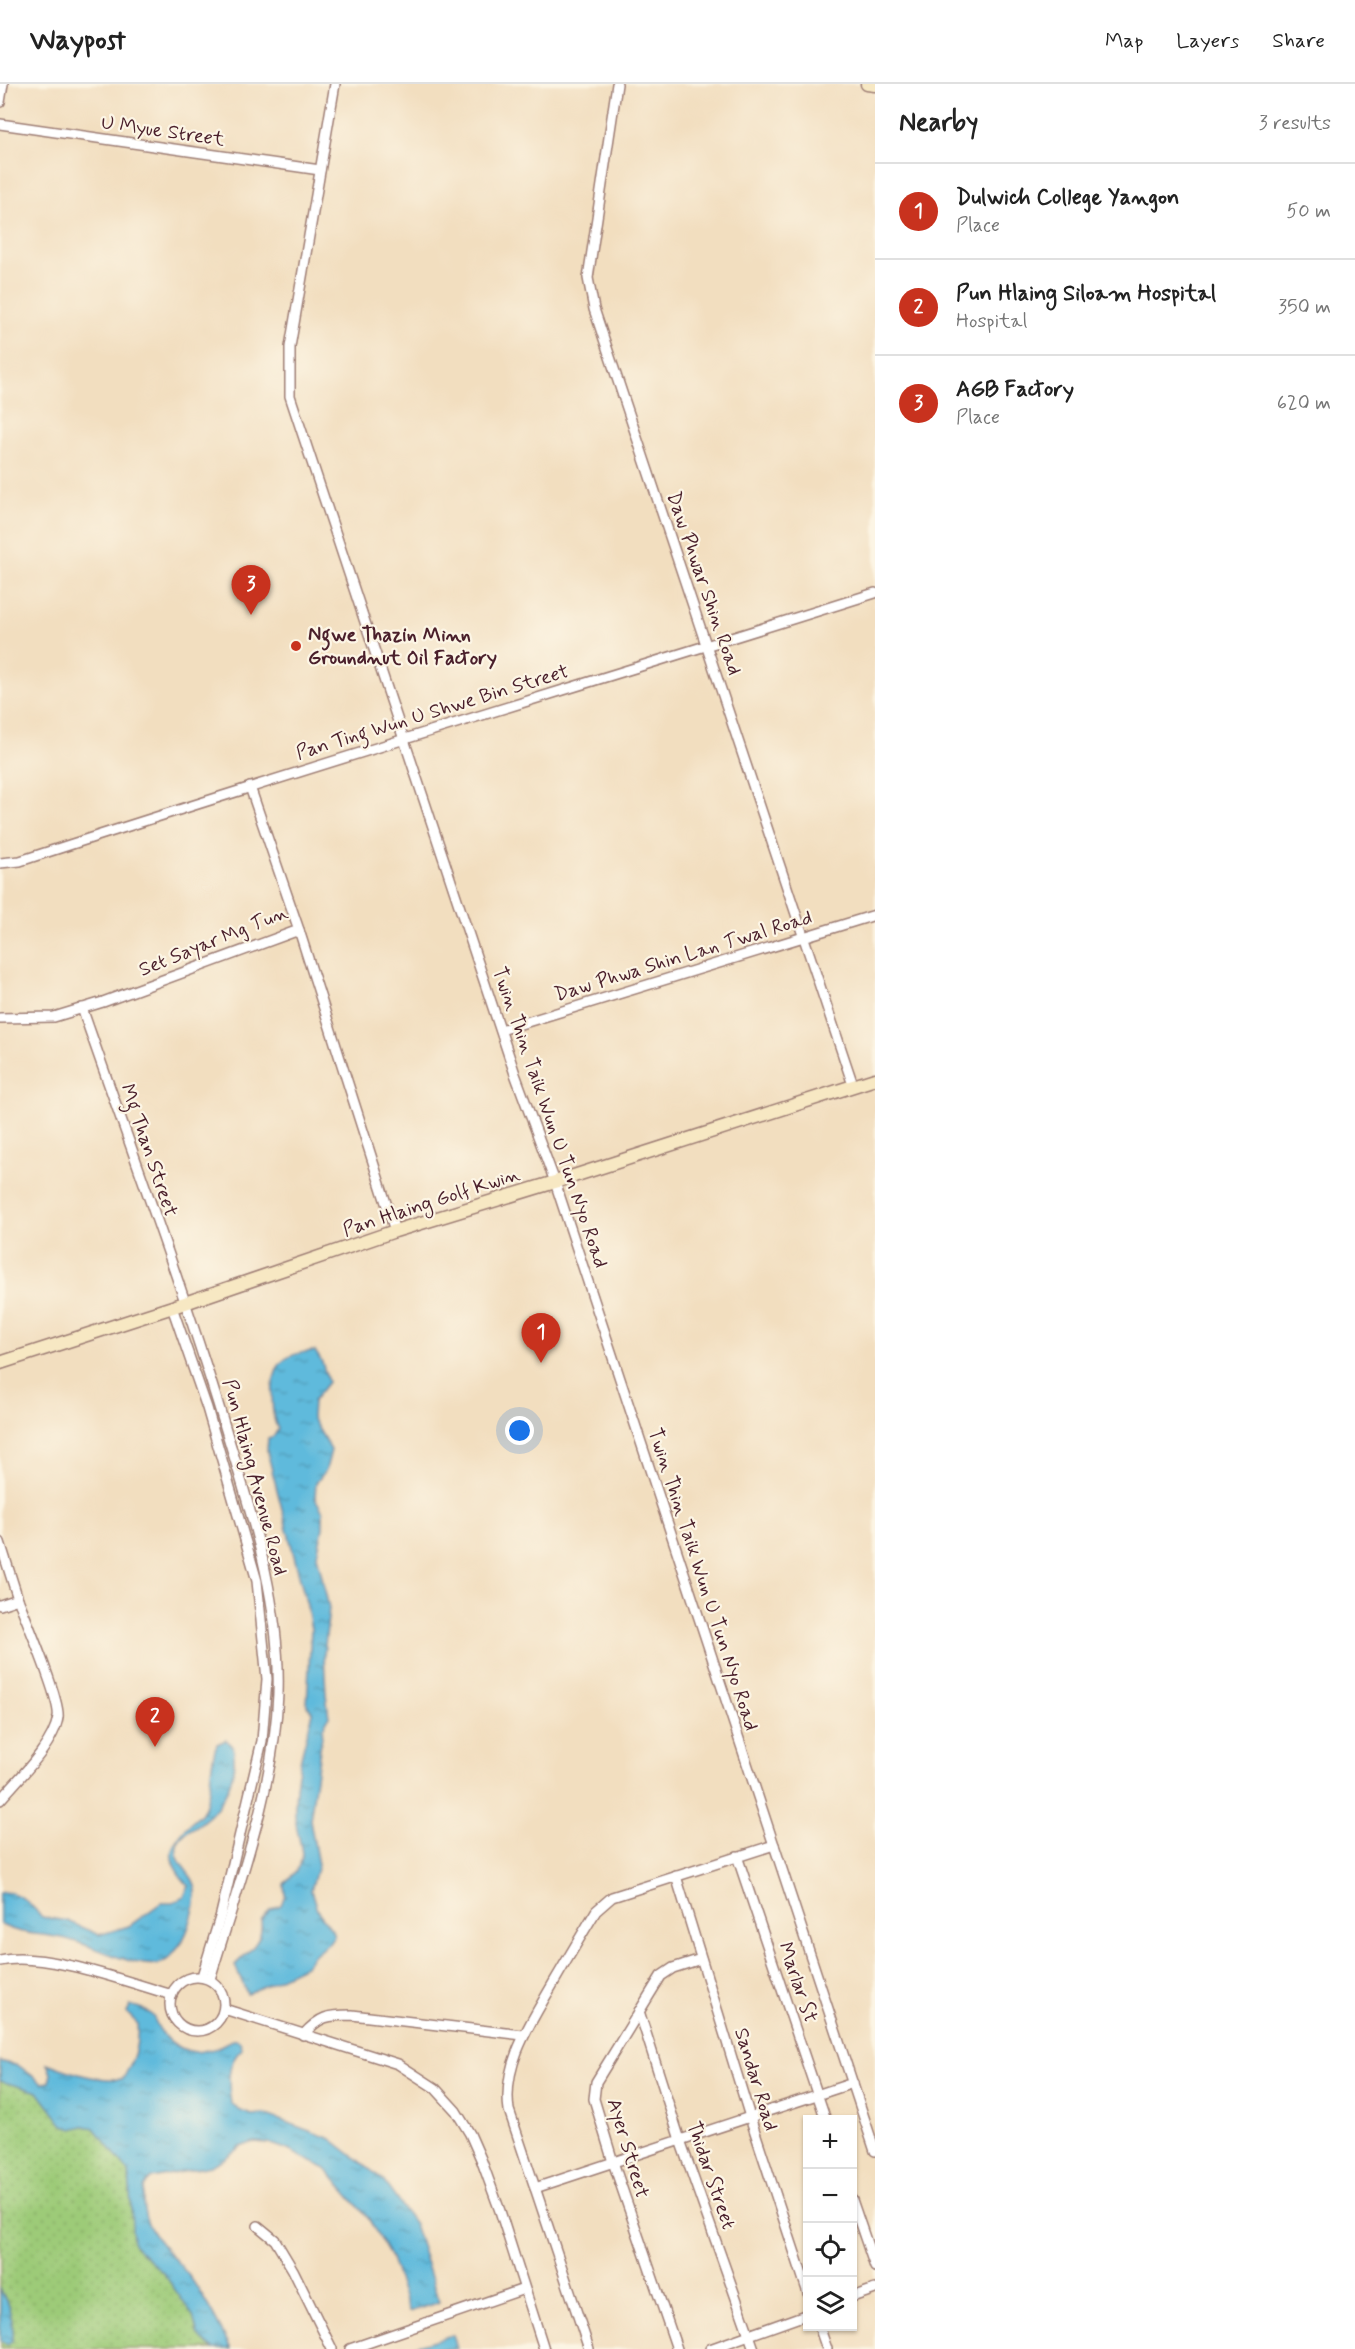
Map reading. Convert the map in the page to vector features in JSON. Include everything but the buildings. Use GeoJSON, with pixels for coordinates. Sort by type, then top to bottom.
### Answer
{"type":"FeatureCollection","features":[{"type":"Feature","properties":{"kind":"street"},"geometry":{"type":"LineString","coordinates":[[0,102],[3,84]]}},
{"type":"Feature","properties":{"kind":"street","name":"Twin Thin Taik Wun U Tun Nyo Road"},"geometry":{"type":"LineString","coordinates":[[335,84],[290,347],[290,396],[501,1030],[555,1182],[875,2151]]}},
{"type":"Feature","properties":{"kind":"street","name":"Daw Phwar Shin Road"},"geometry":{"type":"LineString","coordinates":[[617,84],[588,278],[594,309],[853,1085]]}},
{"type":"Feature","properties":{"kind":"street"},"geometry":{"type":"LineString","coordinates":[[867,84],[875,85]]}},
{"type":"Feature","properties":{"kind":"street","name":"U Myue Street"},"geometry":{"type":"LineString","coordinates":[[0,124],[320,170]]}},
{"type":"Feature","properties":{"kind":"street","name":"Pan Ting Wun U Shwe Bin Street"},"geometry":{"type":"LineString","coordinates":[[0,863],[20,861],[404,738],[708,646],[875,592]]}},
{"type":"Feature","properties":{"kind":"street","name":"Set Sayar Mg Tun"},"geometry":{"type":"LineString","coordinates":[[0,1018],[54,1017],[298,930],[250,787]]}},
{"type":"Feature","properties":{"kind":"street","name":"Daw Phwa Shin Lan Twal Road"},"geometry":{"type":"LineString","coordinates":[[501,1030],[875,915]]}},
{"type":"Feature","properties":{"kind":"street"},"geometry":{"type":"LineString","coordinates":[[298,930],[395,1231]]}},
{"type":"Feature","properties":{"kind":"street","name":"Mg Than Street"},"geometry":{"type":"LineString","coordinates":[[82,1008],[179,1305]]}},
{"type":"Feature","properties":{"kind":"street","name":"Pan Hlaing Golf Kwin"},"geometry":{"type":"LineString","coordinates":[[0,1363],[395,1231],[555,1182],[875,1078]]}},
{"type":"Feature","properties":{"kind":"street","name":"Pun Hlaing Avenue Road"},"geometry":{"type":"LineString","coordinates":[[179,1305],[257,1581],[267,1679],[262,1741],[206,1978]]}},
{"type":"Feature","properties":{"kind":"street"},"geometry":{"type":"LineString","coordinates":[[0,1542],[59,1716],[53,1734],[45,1746],[0,1800]]}},
{"type":"Feature","properties":{"kind":"street"},"geometry":{"type":"LineString","coordinates":[[0,1605],[18,1599]]}},
{"type":"Feature","properties":{"kind":"street"},"geometry":{"type":"LineString","coordinates":[[590,2349],[509,2110],[507,2094],[512,2070],[524,2035],[596,1911],[612,1897],[774,1845]]}},
{"type":"Feature","properties":{"kind":"street","name":"Marlar St"},"geometry":{"type":"LineString","coordinates":[[737,1856],[824,2115]]}},
{"type":"Feature","properties":{"kind":"street","name":"Sandar Road"},"geometry":{"type":"LineString","coordinates":[[675,1876],[803,2281]]}},
{"type":"Feature","properties":{"kind":"street"},"geometry":{"type":"LineString","coordinates":[[0,1961],[33,1959],[60,1964],[172,1995]]}},
{"type":"Feature","properties":{"kind":"street","name":"Ayer Street"},"geometry":{"type":"LineString","coordinates":[[677,2349],[613,2162],[594,2098],[596,2082],[661,1976],[673,1968],[701,1959]]}},
{"type":"Feature","properties":{"kind":"street"},"geometry":{"type":"LineString","coordinates":[[193,1976],[206,1978],[222,1991],[224,2009],[218,2022],[208,2029],[192,2031],[180,2025],[171,2012],[172,1995],[177,1985],[184,1979],[193,1976]]}},
{"type":"Feature","properties":{"kind":"street"},"geometry":{"type":"LineString","coordinates":[[224,2009],[398,2064],[435,2088],[456,2111],[481,2159],[544,2349]]}},
{"type":"Feature","properties":{"kind":"street","name":"Thidar Street"},"geometry":{"type":"LineString","coordinates":[[639,2011],[680,2140],[754,2349]]}},
{"type":"Feature","properties":{"kind":"street"},"geometry":{"type":"LineString","coordinates":[[303,2035],[315,2022],[330,2015],[352,2015],[524,2035]]}},
{"type":"Feature","properties":{"kind":"street"},"geometry":{"type":"LineString","coordinates":[[535,2188],[853,2083]]}},
{"type":"Feature","properties":{"kind":"street"},"geometry":{"type":"LineString","coordinates":[[857,2215],[875,2267]]}},
{"type":"Feature","properties":{"kind":"street"},"geometry":{"type":"LineString","coordinates":[[258,2226],[275,2240],[293,2270],[332,2349]]}},
{"type":"Feature","properties":{"kind":"street"},"geometry":{"type":"LineString","coordinates":[[350,2349],[524,2289]]}},
{"type":"Feature","properties":{"kind":"street"},"geometry":{"type":"LineString","coordinates":[[857,2295],[875,2289]]}},
{"type":"Feature","properties":{"kind":"street"},"geometry":{"type":"LineString","coordinates":[[710,2349],[803,2315]]}},
{"type":"Feature","properties":{"kind":"street"},"geometry":{"type":"LineString","coordinates":[[821,2331],[827,2349]]}},
{"type":"Feature","properties":{"kind":"green space"},"geometry":{"type":"Polygon","coordinates":[[[0,2074],[118,2101],[142,2236],[221,2349],[0,2349],[0,2074]]]}},
{"type":"Feature","properties":{"kind":"water"},"geometry":{"type":"Polygon","coordinates":[[[315,1351],[322,1362],[328,1382],[313,1401],[312,1418],[331,1450],[326,1470],[316,1483],[315,1498],[323,1512],[323,1528],[317,1555],[329,1608],[324,1655],[329,1717],[323,1728],[310,1820],[318,1865],[311,1890],[317,1910],[334,1936],[327,1945],[312,1956],[305,1966],[247,1994],[235,1965],[258,1940],[261,1921],[270,1910],[281,1905],[285,1895],[284,1884],[297,1869],[302,1857],[295,1820],[295,1802],[300,1763],[313,1713],[307,1705],[311,1629],[267,1451],[268,1438],[274,1436],[278,1429],[275,1423],[272,1396],[277,1370],[280,1364],[291,1356],[315,1351]]]}},
{"type":"Feature","properties":{"kind":"water"},"geometry":{"type":"Polygon","coordinates":[[[226,1740],[233,1746],[234,1757],[234,1767],[228,1788],[210,1815],[180,1838],[176,1849],[180,1862],[195,1885],[196,1897],[187,1932],[168,1959],[158,1964],[137,1963],[70,1940],[17,1931],[0,1924],[0,1893],[6,1892],[18,1895],[42,1917],[67,1921],[99,1935],[129,1926],[161,1903],[173,1903],[184,1897],[189,1886],[173,1862],[173,1847],[176,1840],[202,1813],[208,1797],[214,1752],[217,1744],[226,1740]]]}},
{"type":"Feature","properties":{"kind":"water"},"geometry":{"type":"Polygon","coordinates":[[[130,2005],[149,2012],[167,2038],[185,2050],[195,2052],[214,2049],[235,2040],[241,2043],[242,2049],[233,2061],[229,2074],[231,2104],[251,2115],[264,2114],[331,2139],[382,2179],[414,2224],[439,2302],[409,2312],[391,2258],[368,2218],[326,2169],[286,2149],[269,2143],[254,2142],[240,2147],[210,2166],[152,2178],[144,2188],[143,2202],[149,2226],[162,2246],[194,2283],[231,2349],[214,2349],[198,2336],[193,2316],[165,2275],[133,2244],[129,2172],[94,2128],[84,2126],[73,2129],[62,2124],[38,2092],[0,2081],[0,2061],[19,2066],[42,2083],[49,2082],[51,2074],[47,2063],[94,2077],[123,2079],[133,2059],[137,2039],[137,2023],[127,2013],[130,2005]]]}},
{"type":"Feature","properties":{"kind":"water"},"geometry":{"type":"Polygon","coordinates":[[[0,2289],[13,2327],[13,2341],[7,2345],[0,2340],[0,2289]]]}},
{"type":"Feature","properties":{"kind":"water"},"geometry":{"type":"Polygon","coordinates":[[[453,2335],[457,2349],[415,2349],[414,2346],[453,2335]]]}},
{"type":"Feature","properties":{"kind":"place","name":"AGB Factory"},"geometry":{"type":"Point","coordinates":[251,615]}},
{"type":"Feature","properties":{"kind":"place","name":"Ngwe Thazin Minn Groundnut Oil Factory"},"geometry":{"type":"Point","coordinates":[296,646]}},
{"type":"Feature","properties":{"kind":"place","name":"Dulwich College Yangon"},"geometry":{"type":"Point","coordinates":[541,1363]}},
{"type":"Feature","properties":{"kind":"place","name":"Pun Hlaing Siloam Hospital"},"geometry":{"type":"Point","coordinates":[155,1747]}}]}
